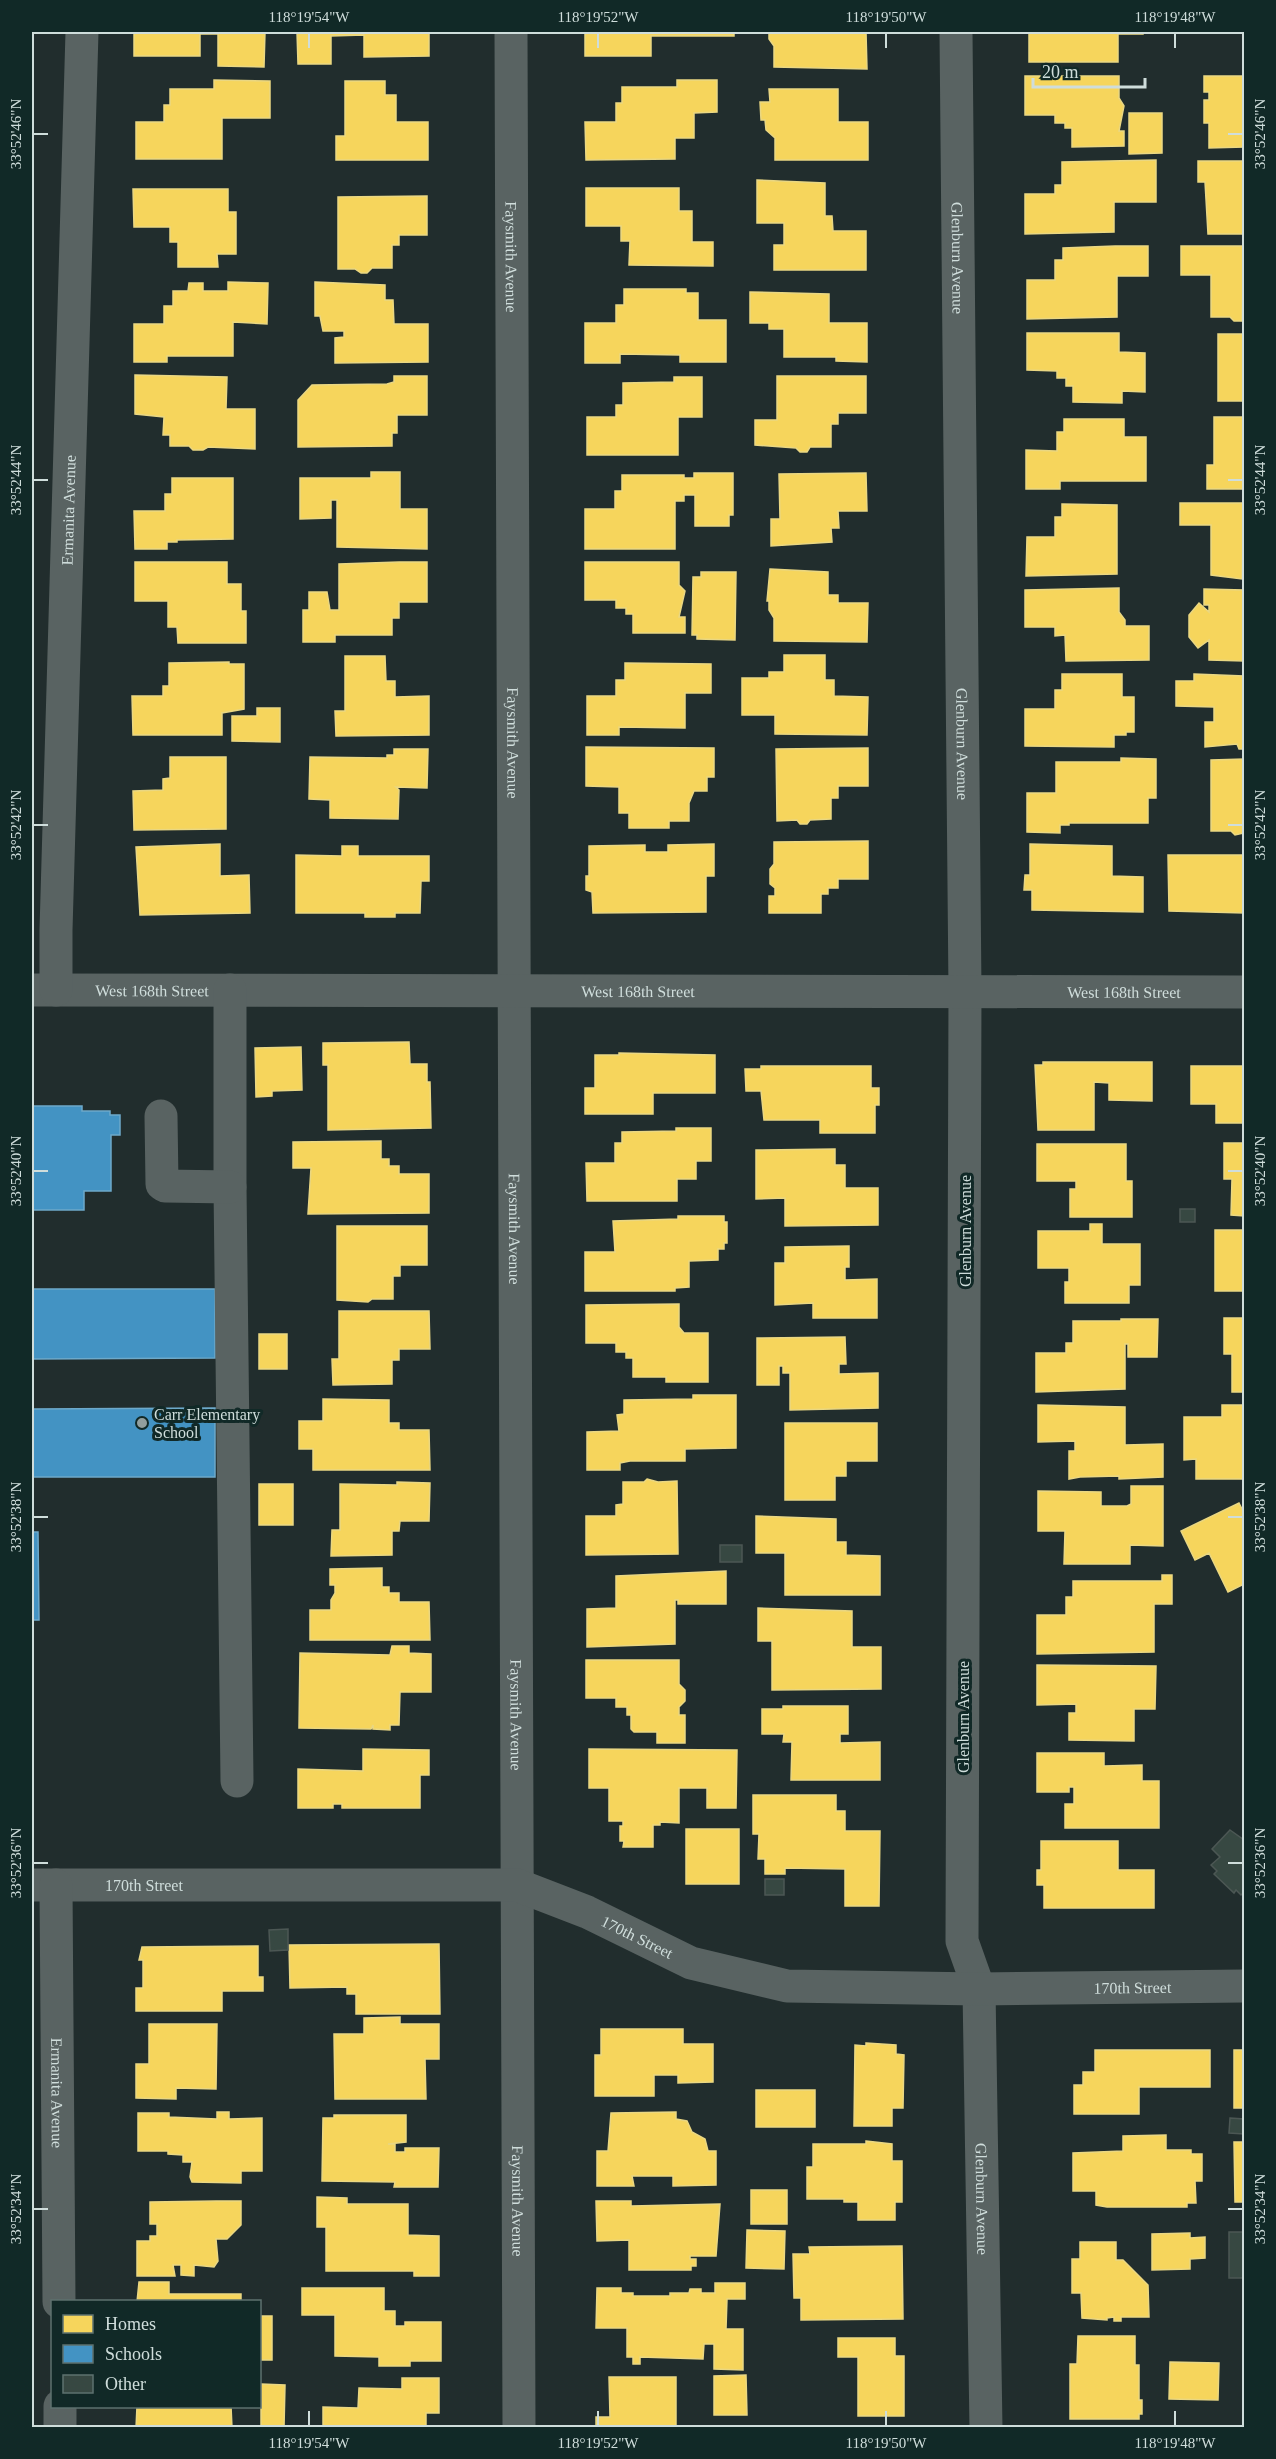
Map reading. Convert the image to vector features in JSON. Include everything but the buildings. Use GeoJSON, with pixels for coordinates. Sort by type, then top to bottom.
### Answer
{"type":"FeatureCollection","features":[{"type":"Feature","properties":{"kind":"street","name":"Ermanita Avenue"},"geometry":{"type":"LineString","coordinates":[[44,990],[56,930],[82,32]]}},
{"type":"Feature","properties":{"kind":"street","name":"Faysmith Avenue"},"geometry":{"type":"LineString","coordinates":[[510,32],[519,2427]]}},
{"type":"Feature","properties":{"kind":"street","name":"Glenburn Avenue"},"geometry":{"type":"LineString","coordinates":[[956,32],[965,991],[962,1941],[979,1989],[986,2427]]}},
{"type":"Feature","properties":{"kind":"street","name":"West 168th Street"},"geometry":{"type":"LineString","coordinates":[[44,990],[1245,992]]}},
{"type":"Feature","properties":{"kind":"street"},"geometry":{"type":"LineString","coordinates":[[230,990],[237,1781]]}},
{"type":"Feature","properties":{"kind":"street"},"geometry":{"type":"LineString","coordinates":[[161,1116],[162,1184],[165,1186],[230,1187]]}},
{"type":"Feature","properties":{"kind":"street","name":"Ermanita Avenue"},"geometry":{"type":"LineString","coordinates":[[44,1885],[59,2300]]}},
{"type":"Feature","properties":{"kind":"street","name":"170th Street"},"geometry":{"type":"LineString","coordinates":[[44,1885],[517,1885],[587,1912],[691,1963],[787,1986],[979,1989],[1245,1986]]}},
{"type":"Feature","properties":{"kind":"street"},"geometry":{"type":"LineString","coordinates":[[60,2408],[60,2427]]}},
{"type":"Feature","properties":{"kind":"place","name":"Carr Elementary School"},"geometry":{"type":"Point","coordinates":[142,1423]}}]}
